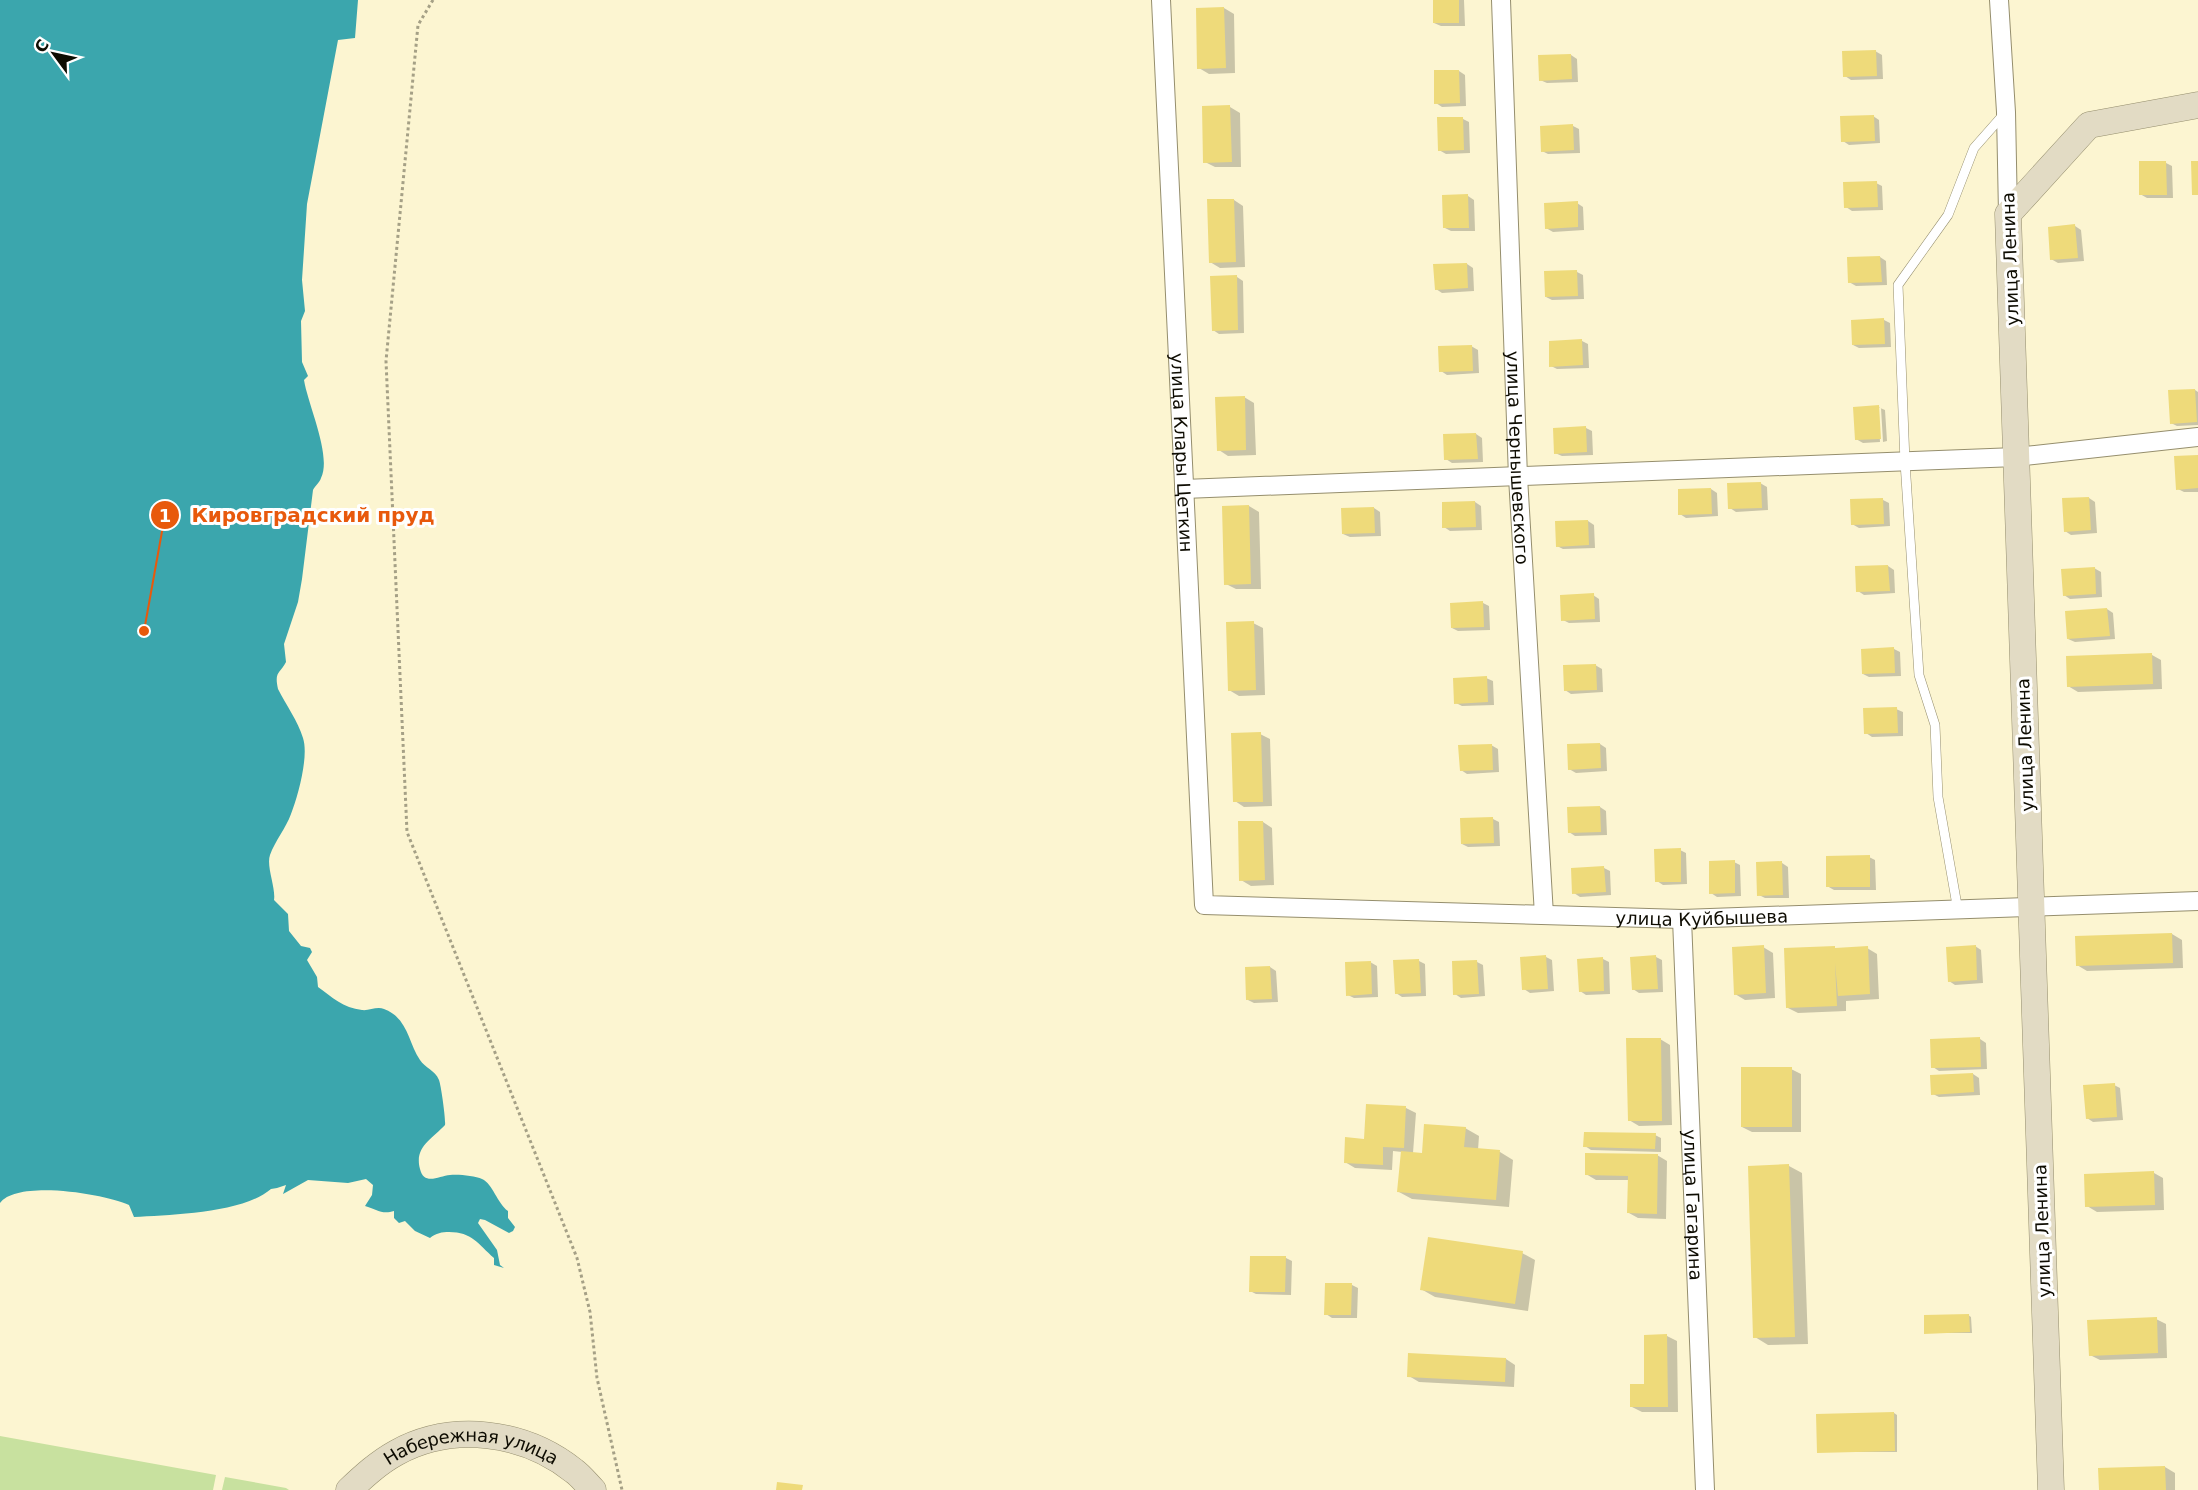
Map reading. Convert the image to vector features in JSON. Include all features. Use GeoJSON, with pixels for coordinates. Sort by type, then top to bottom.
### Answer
{"type":"FeatureCollection","features":[{"type":"Feature","properties":{"kind":"main road"},"geometry":{"type":"LineString","coordinates":[[2008,214],[2089,125],[2198,105]]}},
{"type":"Feature","properties":{"kind":"main road","name":"улица Ленина"},"geometry":{"type":"LineString","coordinates":[[2008,214],[2051,1490]]}},
{"type":"Feature","properties":{"kind":"main road","name":"Набережная улица"},"geometry":{"type":"LineString","coordinates":[[349,1490],[376,1466],[411,1446],[435,1438],[471,1434],[507,1438],[540,1450],[574,1471],[593,1490]]}},
{"type":"Feature","properties":{"kind":"street","name":"улица Клары Цеткин"},"geometry":{"type":"LineString","coordinates":[[1161,0],[1204,905]]}},
{"type":"Feature","properties":{"kind":"street","name":"улица Чернышевского"},"geometry":{"type":"LineString","coordinates":[[1502,0],[1518,477],[1544,915]]}},
{"type":"Feature","properties":{"kind":"street","name":"улица Ленина"},"geometry":{"type":"LineString","coordinates":[[1999,0],[2006,112],[2008,214]]}},
{"type":"Feature","properties":{"kind":"street"},"geometry":{"type":"LineString","coordinates":[[1184,489],[2016,457],[2198,437]]}},
{"type":"Feature","properties":{"kind":"street","name":"улица Куйбышева"},"geometry":{"type":"LineString","coordinates":[[1204,905],[1682,919],[2030,909],[2198,901]]}},
{"type":"Feature","properties":{"kind":"street","name":"улица Гагарина"},"geometry":{"type":"LineString","coordinates":[[1682,919],[1705,1490]]}},
{"type":"Feature","properties":{"kind":"lane"},"geometry":{"type":"LineString","coordinates":[[1958,911],[1938,796],[1935,725],[1919,675],[1905,462],[1898,285],[1948,215],[1974,148],[2006,112]]}},
{"type":"Feature","properties":{"kind":"path"},"geometry":{"type":"LineString","coordinates":[[433,0],[418,25],[386,361],[407,832],[577,1258],[590,1312],[597,1378],[622,1490]]}},
{"type":"Feature","properties":{"kind":"green space"},"geometry":{"type":"Polygon","coordinates":[[[0,1436],[216,1475],[213,1490],[0,1490],[0,1436]]]}},
{"type":"Feature","properties":{"kind":"green space"},"geometry":{"type":"Polygon","coordinates":[[[225,1477],[286,1488],[289,1490],[222,1490],[225,1477]]]}},
{"type":"Feature","properties":{"kind":"water"},"geometry":{"type":"Polygon","coordinates":[[[0,0],[358,0],[355,38],[338,40],[307,204],[302,280],[305,311],[301,321],[302,362],[308,376],[304,380],[322,444],[324,468],[313,490],[298,602],[284,644],[286,662],[278,673],[277,679],[278,689],[303,738],[304,765],[294,806],[272,850],[269,865],[274,900],[288,914],[289,931],[301,946],[310,948],[312,952],[307,960],[317,977],[318,987],[349,1007],[365,1010],[381,1008],[392,1013],[403,1024],[420,1060],[437,1077],[442,1095],[445,1125],[422,1149],[420,1169],[428,1179],[458,1175],[486,1181],[508,1211],[508,1218],[515,1227],[509,1233],[485,1220],[480,1219],[478,1223],[497,1250],[500,1265],[504,1268],[494,1265],[494,1258],[479,1244],[463,1234],[446,1232],[430,1238],[415,1231],[405,1221],[399,1223],[394,1218],[394,1211],[382,1212],[365,1206],[372,1195],[373,1185],[366,1179],[348,1183],[308,1180],[283,1194],[286,1185],[225,1208],[167,1215],[134,1217],[129,1205],[118,1201],[62,1191],[24,1192],[9,1196],[0,1203],[0,0]]]}},
{"type":"Feature","properties":{"kind":"building"},"geometry":{"type":"Polygon","coordinates":[[[1433,0],[1459,0],[1459,23],[1433,23],[1433,0]]]}},
{"type":"Feature","properties":{"kind":"building"},"geometry":{"type":"Polygon","coordinates":[[[1224,7],[1226,68],[1197,69],[1196,8],[1224,7]]]}},
{"type":"Feature","properties":{"kind":"building"},"geometry":{"type":"Polygon","coordinates":[[[1876,50],[1877,76],[1843,77],[1842,51],[1876,50]]]}},
{"type":"Feature","properties":{"kind":"building"},"geometry":{"type":"Polygon","coordinates":[[[1571,54],[1572,79],[1539,81],[1538,55],[1571,54]]]}},
{"type":"Feature","properties":{"kind":"building"},"geometry":{"type":"Polygon","coordinates":[[[1434,70],[1459,70],[1460,103],[1434,104],[1434,70]]]}},
{"type":"Feature","properties":{"kind":"building"},"geometry":{"type":"Polygon","coordinates":[[[1230,105],[1232,162],[1203,163],[1202,106],[1230,105]]]}},
{"type":"Feature","properties":{"kind":"building"},"geometry":{"type":"Polygon","coordinates":[[[1874,115],[1875,141],[1841,142],[1840,116],[1874,115]]]}},
{"type":"Feature","properties":{"kind":"building"},"geometry":{"type":"Polygon","coordinates":[[[1437,117],[1463,117],[1464,150],[1438,151],[1437,117]]]}},
{"type":"Feature","properties":{"kind":"building"},"geometry":{"type":"Polygon","coordinates":[[[1573,124],[1574,150],[1541,152],[1540,126],[1573,124]]]}},
{"type":"Feature","properties":{"kind":"building"},"geometry":{"type":"Polygon","coordinates":[[[2139,161],[2166,161],[2167,195],[2139,195],[2139,161]]]}},
{"type":"Feature","properties":{"kind":"building"},"geometry":{"type":"Polygon","coordinates":[[[2191,161],[2198,161],[2198,195],[2192,195],[2191,161]]]}},
{"type":"Feature","properties":{"kind":"building"},"geometry":{"type":"Polygon","coordinates":[[[1877,181],[1878,207],[1844,208],[1843,182],[1877,181]]]}},
{"type":"Feature","properties":{"kind":"building"},"geometry":{"type":"Polygon","coordinates":[[[1468,194],[1469,228],[1443,228],[1442,195],[1468,194]]]}},
{"type":"Feature","properties":{"kind":"building"},"geometry":{"type":"Polygon","coordinates":[[[1207,199],[1234,199],[1236,262],[1209,263],[1207,199]]]}},
{"type":"Feature","properties":{"kind":"building"},"geometry":{"type":"Polygon","coordinates":[[[1578,201],[1578,227],[1545,229],[1544,203],[1578,201]]]}},
{"type":"Feature","properties":{"kind":"building"},"geometry":{"type":"Polygon","coordinates":[[[2075,224],[2078,258],[2050,260],[2048,227],[2075,224]]]}},
{"type":"Feature","properties":{"kind":"building"},"geometry":{"type":"Polygon","coordinates":[[[1880,256],[1882,282],[1848,283],[1847,257],[1880,256]]]}},
{"type":"Feature","properties":{"kind":"building"},"geometry":{"type":"Polygon","coordinates":[[[1467,263],[1468,288],[1435,290],[1433,264],[1467,263]]]}},
{"type":"Feature","properties":{"kind":"building"},"geometry":{"type":"Polygon","coordinates":[[[1577,270],[1578,296],[1545,297],[1544,271],[1577,270]]]}},
{"type":"Feature","properties":{"kind":"building"},"geometry":{"type":"Polygon","coordinates":[[[1237,275],[1238,330],[1212,331],[1210,276],[1237,275]]]}},
{"type":"Feature","properties":{"kind":"building"},"geometry":{"type":"Polygon","coordinates":[[[1884,318],[1885,344],[1852,345],[1851,320],[1884,318]]]}},
{"type":"Feature","properties":{"kind":"building"},"geometry":{"type":"Polygon","coordinates":[[[1582,339],[1583,365],[1549,367],[1549,341],[1582,339]]]}},
{"type":"Feature","properties":{"kind":"building"},"geometry":{"type":"Polygon","coordinates":[[[1472,345],[1473,371],[1439,372],[1438,346],[1472,345]]]}},
{"type":"Feature","properties":{"kind":"building"},"geometry":{"type":"Polygon","coordinates":[[[2195,389],[2197,422],[2170,424],[2168,390],[2195,389]]]}},
{"type":"Feature","properties":{"kind":"building"},"geometry":{"type":"Polygon","coordinates":[[[1245,396],[1246,450],[1217,451],[1215,397],[1245,396]]]}},
{"type":"Feature","properties":{"kind":"building"},"geometry":{"type":"Polygon","coordinates":[[[1879,405],[1881,439],[1855,440],[1853,407],[1879,405]]]}},
{"type":"Feature","properties":{"kind":"building"},"geometry":{"type":"Polygon","coordinates":[[[1586,426],[1587,452],[1554,454],[1553,428],[1586,426]]]}},
{"type":"Feature","properties":{"kind":"building"},"geometry":{"type":"Polygon","coordinates":[[[1476,433],[1478,459],[1444,460],[1443,434],[1476,433]]]}},
{"type":"Feature","properties":{"kind":"building"},"geometry":{"type":"Polygon","coordinates":[[[2198,455],[2198,488],[2176,490],[2174,456],[2198,455]]]}},
{"type":"Feature","properties":{"kind":"building"},"geometry":{"type":"Polygon","coordinates":[[[1761,482],[1762,508],[1728,509],[1727,483],[1761,482]]]}},
{"type":"Feature","properties":{"kind":"building"},"geometry":{"type":"Polygon","coordinates":[[[1711,488],[1712,514],[1678,515],[1678,489],[1711,488]]]}},
{"type":"Feature","properties":{"kind":"building"},"geometry":{"type":"Polygon","coordinates":[[[2089,497],[2091,530],[2064,532],[2062,498],[2089,497]]]}},
{"type":"Feature","properties":{"kind":"building"},"geometry":{"type":"Polygon","coordinates":[[[1883,498],[1884,524],[1851,525],[1850,499],[1883,498]]]}},
{"type":"Feature","properties":{"kind":"building"},"geometry":{"type":"Polygon","coordinates":[[[1475,501],[1476,527],[1442,528],[1442,502],[1475,501]]]}},
{"type":"Feature","properties":{"kind":"building"},"geometry":{"type":"Polygon","coordinates":[[[1249,505],[1251,584],[1224,585],[1222,506],[1249,505]]]}},
{"type":"Feature","properties":{"kind":"building"},"geometry":{"type":"Polygon","coordinates":[[[1374,507],[1375,533],[1342,534],[1341,508],[1374,507]]]}},
{"type":"Feature","properties":{"kind":"building"},"geometry":{"type":"Polygon","coordinates":[[[1588,520],[1589,545],[1556,547],[1555,521],[1588,520]]]}},
{"type":"Feature","properties":{"kind":"building"},"geometry":{"type":"Polygon","coordinates":[[[1888,565],[1890,591],[1856,592],[1855,566],[1888,565]]]}},
{"type":"Feature","properties":{"kind":"building"},"geometry":{"type":"Polygon","coordinates":[[[2095,567],[2096,594],[2063,596],[2061,569],[2095,567]]]}},
{"type":"Feature","properties":{"kind":"building"},"geometry":{"type":"Polygon","coordinates":[[[1594,593],[1595,619],[1561,621],[1560,595],[1594,593]]]}},
{"type":"Feature","properties":{"kind":"building"},"geometry":{"type":"Polygon","coordinates":[[[1483,601],[1484,627],[1451,628],[1450,603],[1483,601]]]}},
{"type":"Feature","properties":{"kind":"building"},"geometry":{"type":"Polygon","coordinates":[[[2107,608],[2110,636],[2067,639],[2065,611],[2107,608]]]}},
{"type":"Feature","properties":{"kind":"building"},"geometry":{"type":"Polygon","coordinates":[[[1254,621],[1256,690],[1228,691],[1226,622],[1254,621]]]}},
{"type":"Feature","properties":{"kind":"building"},"geometry":{"type":"Polygon","coordinates":[[[1894,647],[1895,673],[1862,674],[1861,649],[1894,647]]]}},
{"type":"Feature","properties":{"kind":"building"},"geometry":{"type":"Polygon","coordinates":[[[2152,653],[2153,684],[2067,687],[2066,656],[2152,653]]]}},
{"type":"Feature","properties":{"kind":"building"},"geometry":{"type":"Polygon","coordinates":[[[1596,664],[1597,690],[1564,691],[1563,665],[1596,664]]]}},
{"type":"Feature","properties":{"kind":"building"},"geometry":{"type":"Polygon","coordinates":[[[1487,676],[1488,702],[1454,704],[1453,678],[1487,676]]]}},
{"type":"Feature","properties":{"kind":"building"},"geometry":{"type":"Polygon","coordinates":[[[1897,707],[1898,733],[1864,734],[1863,708],[1897,707]]]}},
{"type":"Feature","properties":{"kind":"building"},"geometry":{"type":"Polygon","coordinates":[[[1261,732],[1263,802],[1233,802],[1231,733],[1261,732]]]}},
{"type":"Feature","properties":{"kind":"building"},"geometry":{"type":"Polygon","coordinates":[[[1600,743],[1601,768],[1568,770],[1567,744],[1600,743]]]}},
{"type":"Feature","properties":{"kind":"building"},"geometry":{"type":"Polygon","coordinates":[[[1492,744],[1493,770],[1460,771],[1458,745],[1492,744]]]}},
{"type":"Feature","properties":{"kind":"building"},"geometry":{"type":"Polygon","coordinates":[[[1600,806],[1601,832],[1568,833],[1567,807],[1600,806]]]}},
{"type":"Feature","properties":{"kind":"building"},"geometry":{"type":"Polygon","coordinates":[[[1493,817],[1494,843],[1461,844],[1460,818],[1493,817]]]}},
{"type":"Feature","properties":{"kind":"building"},"geometry":{"type":"Polygon","coordinates":[[[1238,821],[1263,821],[1265,880],[1239,881],[1238,821]]]}},
{"type":"Feature","properties":{"kind":"building"},"geometry":{"type":"Polygon","coordinates":[[[1681,848],[1681,882],[1655,882],[1654,849],[1681,848]]]}},
{"type":"Feature","properties":{"kind":"building"},"geometry":{"type":"Polygon","coordinates":[[[1870,855],[1870,887],[1826,887],[1826,856],[1870,855]]]}},
{"type":"Feature","properties":{"kind":"building"},"geometry":{"type":"Polygon","coordinates":[[[1735,860],[1735,893],[1709,894],[1709,861],[1735,860]]]}},
{"type":"Feature","properties":{"kind":"building"},"geometry":{"type":"Polygon","coordinates":[[[1782,861],[1783,895],[1757,896],[1756,862],[1782,861]]]}},
{"type":"Feature","properties":{"kind":"building"},"geometry":{"type":"Polygon","coordinates":[[[1604,866],[1606,892],[1572,894],[1571,868],[1604,866]]]}},
{"type":"Feature","properties":{"kind":"building"},"geometry":{"type":"Polygon","coordinates":[[[2172,933],[2173,963],[2076,966],[2075,936],[2172,933]]]}},
{"type":"Feature","properties":{"kind":"building"},"geometry":{"type":"Polygon","coordinates":[[[1764,945],[1766,993],[1734,995],[1732,947],[1764,945]]]}},
{"type":"Feature","properties":{"kind":"building"},"geometry":{"type":"Polygon","coordinates":[[[1976,945],[1977,980],[1948,982],[1946,947],[1976,945]]]}},
{"type":"Feature","properties":{"kind":"building"},"geometry":{"type":"Polygon","coordinates":[[[1835,946],[1835,948],[1868,946],[1870,994],[1838,996],[1835,963],[1837,1006],[1786,1008],[1784,948],[1835,946]]]}},
{"type":"Feature","properties":{"kind":"building"},"geometry":{"type":"Polygon","coordinates":[[[1546,955],[1548,989],[1522,990],[1520,957],[1546,955]]]}},
{"type":"Feature","properties":{"kind":"building"},"geometry":{"type":"Polygon","coordinates":[[[1656,955],[1658,989],[1632,990],[1630,957],[1656,955]]]}},
{"type":"Feature","properties":{"kind":"building"},"geometry":{"type":"Polygon","coordinates":[[[1603,957],[1604,991],[1579,992],[1577,959],[1603,957]]]}},
{"type":"Feature","properties":{"kind":"building"},"geometry":{"type":"Polygon","coordinates":[[[1419,959],[1421,993],[1395,994],[1393,960],[1419,959]]]}},
{"type":"Feature","properties":{"kind":"building"},"geometry":{"type":"Polygon","coordinates":[[[1477,960],[1479,994],[1453,995],[1452,961],[1477,960]]]}},
{"type":"Feature","properties":{"kind":"building"},"geometry":{"type":"Polygon","coordinates":[[[1371,961],[1372,994],[1346,996],[1345,962],[1371,961]]]}},
{"type":"Feature","properties":{"kind":"building"},"geometry":{"type":"Polygon","coordinates":[[[1270,966],[1272,999],[1246,1000],[1245,967],[1270,966]]]}},
{"type":"Feature","properties":{"kind":"building"},"geometry":{"type":"Polygon","coordinates":[[[1980,1037],[1981,1067],[1931,1068],[1930,1039],[1980,1037]]]}},
{"type":"Feature","properties":{"kind":"building"},"geometry":{"type":"Polygon","coordinates":[[[1626,1038],[1661,1038],[1662,1121],[1628,1121],[1626,1038]]]}},
{"type":"Feature","properties":{"kind":"building"},"geometry":{"type":"Polygon","coordinates":[[[1741,1067],[1792,1067],[1792,1127],[1741,1127],[1741,1067]]]}},
{"type":"Feature","properties":{"kind":"building"},"geometry":{"type":"Polygon","coordinates":[[[1973,1073],[1974,1092],[1931,1095],[1930,1075],[1973,1073]]]}},
{"type":"Feature","properties":{"kind":"building"},"geometry":{"type":"Polygon","coordinates":[[[2115,1083],[2117,1117],[2086,1119],[2083,1085],[2115,1083]]]}},
{"type":"Feature","properties":{"kind":"building"},"geometry":{"type":"Polygon","coordinates":[[[1366,1104],[1406,1106],[1404,1148],[1383,1147],[1383,1165],[1344,1163],[1345,1137],[1364,1139],[1366,1104]]]}},
{"type":"Feature","properties":{"kind":"building"},"geometry":{"type":"Polygon","coordinates":[[[1424,1124],[1466,1127],[1464,1147],[1500,1150],[1496,1200],[1397,1192],[1401,1151],[1422,1153],[1424,1124]]]}},
{"type":"Feature","properties":{"kind":"building"},"geometry":{"type":"Polygon","coordinates":[[[1584,1132],[1656,1133],[1655,1149],[1583,1147],[1584,1132]]]}},
{"type":"Feature","properties":{"kind":"building"},"geometry":{"type":"Polygon","coordinates":[[[1585,1153],[1658,1154],[1657,1214],[1627,1213],[1628,1176],[1585,1175],[1585,1153]]]}},
{"type":"Feature","properties":{"kind":"building"},"geometry":{"type":"Polygon","coordinates":[[[1789,1164],[1795,1337],[1753,1338],[1748,1166],[1789,1164]]]}},
{"type":"Feature","properties":{"kind":"building"},"geometry":{"type":"Polygon","coordinates":[[[2154,1171],[2155,1205],[2085,1207],[2084,1174],[2154,1171]]]}},
{"type":"Feature","properties":{"kind":"building"},"geometry":{"type":"Polygon","coordinates":[[[1428,1237],[1523,1251],[1515,1304],[1420,1290],[1428,1237]]]}},
{"type":"Feature","properties":{"kind":"building"},"geometry":{"type":"Polygon","coordinates":[[[1250,1256],[1286,1256],[1285,1292],[1249,1292],[1250,1256]]]}},
{"type":"Feature","properties":{"kind":"building"},"geometry":{"type":"Polygon","coordinates":[[[1325,1283],[1352,1283],[1351,1315],[1324,1315],[1325,1283]]]}},
{"type":"Feature","properties":{"kind":"building"},"geometry":{"type":"Polygon","coordinates":[[[1969,1314],[1970,1332],[1924,1334],[1924,1315],[1969,1314]]]}},
{"type":"Feature","properties":{"kind":"building"},"geometry":{"type":"Polygon","coordinates":[[[2157,1317],[2158,1353],[2089,1356],[2087,1320],[2157,1317]]]}},
{"type":"Feature","properties":{"kind":"building"},"geometry":{"type":"Polygon","coordinates":[[[1667,1334],[1668,1407],[1630,1407],[1630,1384],[1644,1384],[1644,1335],[1667,1334]]]}},
{"type":"Feature","properties":{"kind":"building"},"geometry":{"type":"Polygon","coordinates":[[[1408,1353],[1506,1358],[1505,1382],[1407,1377],[1408,1353]]]}},
{"type":"Feature","properties":{"kind":"building"},"geometry":{"type":"Polygon","coordinates":[[[1894,1412],[1895,1451],[1817,1453],[1816,1414],[1894,1412]]]}},
{"type":"Feature","properties":{"kind":"building"},"geometry":{"type":"Polygon","coordinates":[[[2165,1466],[2166,1490],[2099,1490],[2098,1468],[2165,1466]]]}},
{"type":"Feature","properties":{"kind":"building"},"geometry":{"type":"Polygon","coordinates":[[[777,1482],[803,1485],[802,1490],[776,1490],[777,1482]]]}},
{"type":"Feature","properties":{"kind":"place","name":"Кировградский пруд"},"geometry":{"type":"Point","coordinates":[144,631]}}]}
